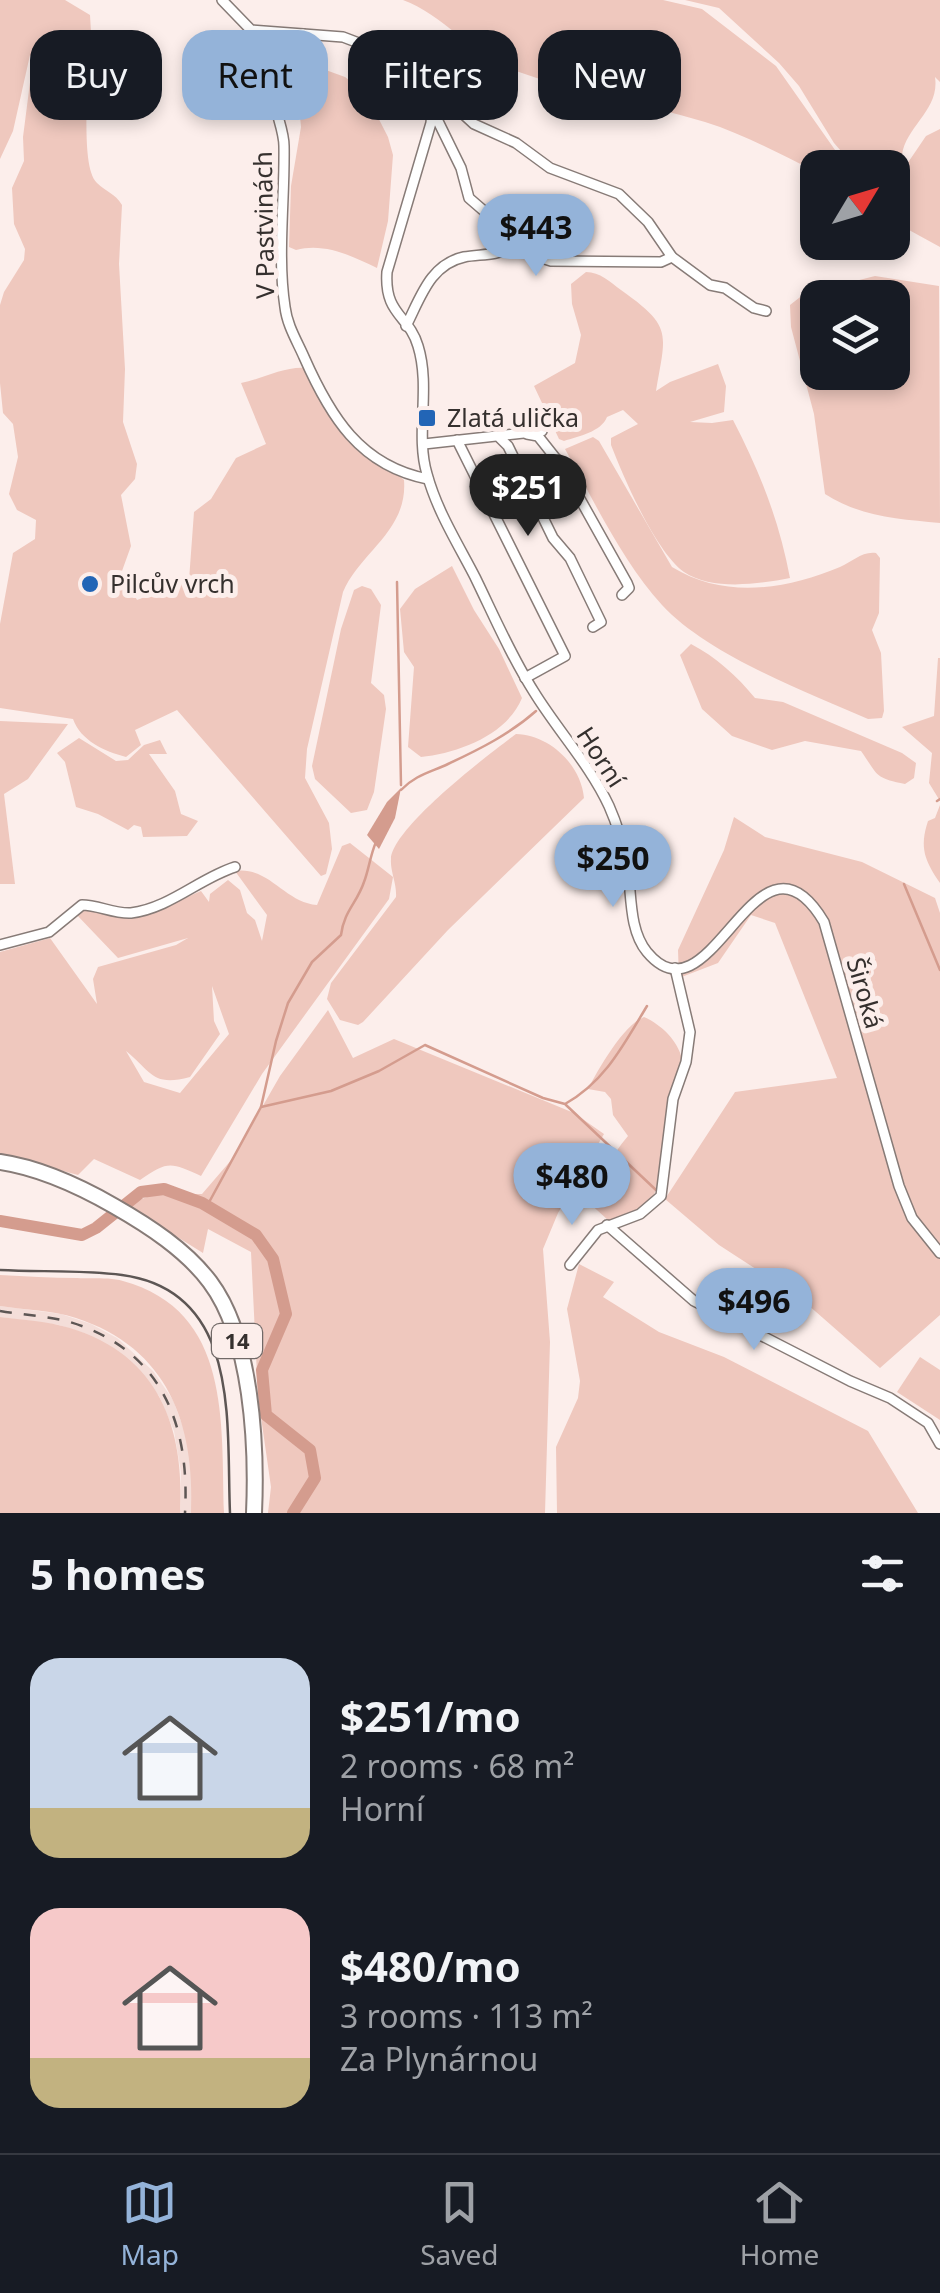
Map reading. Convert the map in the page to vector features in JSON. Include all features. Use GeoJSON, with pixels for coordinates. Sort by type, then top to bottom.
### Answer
{"type":"FeatureCollection","features":[{"type":"Feature","properties":{"kind":"main road","name":"14"},"geometry":{"type":"LineString","coordinates":[[0,1162],[71,1183],[126,1213],[185,1256],[222,1301],[236,1334],[250,1400],[255,1443],[254,1513]]}},
{"type":"Feature","properties":{"kind":"street"},"geometry":{"type":"LineString","coordinates":[[222,0],[252,30]]}},
{"type":"Feature","properties":{"kind":"street","name":"V Pastvinách"},"geometry":{"type":"LineString","coordinates":[[279,120],[284,143],[283,252],[288,322],[331,414],[353,442],[379,461],[428,479]]}},
{"type":"Feature","properties":{"kind":"street","name":"Horní"},"geometry":{"type":"LineString","coordinates":[[429,120],[387,272],[386,292],[418,343],[428,479],[526,678],[608,803],[624,850],[634,922],[642,945],[655,960],[675,968]]}},
{"type":"Feature","properties":{"kind":"street"},"geometry":{"type":"LineString","coordinates":[[437,120],[461,168],[469,198],[498,224],[510,248],[551,261],[661,262],[672,257]]}},
{"type":"Feature","properties":{"kind":"street"},"geometry":{"type":"LineString","coordinates":[[470,120],[516,143],[550,168],[619,194],[655,231],[672,257],[710,285],[725,288],[754,308],[766,311]]}},
{"type":"Feature","properties":{"kind":"street"},"geometry":{"type":"LineString","coordinates":[[406,326],[438,270],[453,260],[499,254],[510,248]]}},
{"type":"Feature","properties":{"kind":"street"},"geometry":{"type":"LineString","coordinates":[[424,444],[542,431]]}},
{"type":"Feature","properties":{"kind":"street"},"geometry":{"type":"LineString","coordinates":[[527,434],[538,436],[553,453],[628,592]]}},
{"type":"Feature","properties":{"kind":"street"},"geometry":{"type":"LineString","coordinates":[[500,438],[554,538],[570,558],[601,622],[594,627]]}},
{"type":"Feature","properties":{"kind":"street"},"geometry":{"type":"LineString","coordinates":[[456,440],[565,656],[526,678]]}},
{"type":"Feature","properties":{"kind":"street"},"geometry":{"type":"LineString","coordinates":[[0,945],[48,932],[82,905],[127,913],[142,910],[236,867]]}},
{"type":"Feature","properties":{"kind":"street","name":"Široká"},"geometry":{"type":"LineString","coordinates":[[675,968],[691,965],[711,952],[749,905],[771,890],[800,894],[816,908],[824,922],[899,1186],[912,1218],[940,1253]]}},
{"type":"Feature","properties":{"kind":"street"},"geometry":{"type":"LineString","coordinates":[[570,1265],[591,1236],[607,1225],[640,1214],[661,1196],[674,1098],[686,1062],[690,1032],[675,968]]}},
{"type":"Feature","properties":{"kind":"street"},"geometry":{"type":"LineString","coordinates":[[607,1225],[694,1301],[890,1398],[924,1420],[940,1444]]}},
{"type":"Feature","properties":{"kind":"shaded area"},"geometry":{"type":"Polygon","coordinates":[[[0,0],[65,0],[90,15],[91,30],[30,30],[30,55],[13,131],[0,159],[0,0]]]}},
{"type":"Feature","properties":{"kind":"shaded area"},"geometry":{"type":"Polygon","coordinates":[[[403,0],[663,0],[702,9],[776,66],[835,150],[800,150],[800,164],[748,139],[681,116],[681,30],[538,30],[538,78],[518,72],[518,30],[452,30],[403,0]]]}},
{"type":"Feature","properties":{"kind":"shaded area"},"geometry":{"type":"Polygon","coordinates":[[[685,0],[940,0],[940,82],[935,77],[933,99],[904,150],[840,150],[799,86],[719,8],[685,0]]]}},
{"type":"Feature","properties":{"kind":"shaded area"},"geometry":{"type":"Polygon","coordinates":[[[328,71],[348,79],[348,120],[379,120],[393,155],[388,221],[377,268],[327,249],[289,247],[291,186],[300,120],[328,120],[328,71]]]}},
{"type":"Feature","properties":{"kind":"shaded area"},"geometry":{"type":"Polygon","coordinates":[[[30,82],[30,120],[87,120],[92,176],[122,205],[119,264],[125,369],[123,422],[137,464],[135,479],[121,495],[131,546],[122,571],[137,600],[189,580],[194,512],[211,499],[236,458],[266,444],[241,383],[306,368],[344,436],[363,455],[404,480],[399,513],[343,592],[307,749],[305,778],[329,823],[332,849],[326,874],[321,876],[177,710],[135,730],[141,745],[126,757],[94,744],[73,719],[0,708],[0,624],[13,553],[35,539],[36,520],[17,510],[9,494],[18,457],[13,424],[3,413],[0,383],[0,305],[24,260],[25,249],[14,224],[12,188],[24,161],[30,82]]]}},
{"type":"Feature","properties":{"kind":"shaded area"},"geometry":{"type":"Polygon","coordinates":[[[940,129],[940,247],[910,231],[910,160],[926,136],[940,129]]]}},
{"type":"Feature","properties":{"kind":"shaded area"},"geometry":{"type":"Polygon","coordinates":[[[586,272],[609,281],[658,323],[663,343],[656,391],[718,364],[726,386],[724,412],[690,422],[733,420],[768,497],[790,578],[722,584],[695,578],[673,562],[641,513],[611,445],[611,438],[638,424],[623,410],[607,417],[589,433],[559,439],[534,386],[575,363],[581,335],[571,284],[586,272]]]}},
{"type":"Feature","properties":{"kind":"shaded area"},"geometry":{"type":"Polygon","coordinates":[[[875,276],[901,280],[859,280],[875,276]]]}},
{"type":"Feature","properties":{"kind":"shaded area"},"geometry":{"type":"Polygon","coordinates":[[[910,281],[939,286],[940,523],[866,512],[825,494],[808,390],[910,390],[910,281]]]}},
{"type":"Feature","properties":{"kind":"shaded area"},"geometry":{"type":"Polygon","coordinates":[[[800,297],[800,361],[791,327],[790,305],[800,297]]]}},
{"type":"Feature","properties":{"kind":"shaded area"},"geometry":{"type":"Polygon","coordinates":[[[593,437],[599,441],[672,567],[692,577],[734,587],[776,586],[819,575],[862,555],[876,553],[880,558],[879,613],[872,630],[881,653],[882,718],[868,719],[759,671],[705,640],[662,605],[621,550],[565,449],[593,437]]]}},
{"type":"Feature","properties":{"kind":"shaded area"},"geometry":{"type":"Polygon","coordinates":[[[452,566],[522,698],[505,722],[480,740],[421,757],[408,747],[414,667],[404,652],[400,609],[415,589],[452,566]]]}},
{"type":"Feature","properties":{"kind":"shaded area"},"geometry":{"type":"Polygon","coordinates":[[[362,586],[371,589],[381,605],[371,683],[384,695],[386,709],[374,792],[367,810],[351,813],[315,779],[312,766],[341,629],[354,590],[362,586]]]}},
{"type":"Feature","properties":{"kind":"shaded area"},"geometry":{"type":"Polygon","coordinates":[[[691,644],[726,668],[755,698],[783,702],[902,753],[916,763],[914,778],[905,784],[887,780],[874,770],[861,751],[805,741],[772,750],[732,736],[702,709],[680,655],[691,644]]]}},
{"type":"Feature","properties":{"kind":"shaded area"},"geometry":{"type":"Polygon","coordinates":[[[938,658],[940,801],[929,783],[932,753],[902,727],[934,716],[938,658]]]}},
{"type":"Feature","properties":{"kind":"shaded area"},"geometry":{"type":"Polygon","coordinates":[[[0,721],[68,724],[28,779],[4,794],[15,884],[0,884],[0,721]]]}},
{"type":"Feature","properties":{"kind":"shaded area"},"geometry":{"type":"Polygon","coordinates":[[[516,734],[541,740],[562,754],[577,774],[584,798],[448,930],[363,1022],[358,1025],[340,1020],[327,999],[331,983],[396,897],[391,859],[396,846],[407,829],[444,792],[516,734]]]}},
{"type":"Feature","properties":{"kind":"shaded area"},"geometry":{"type":"Polygon","coordinates":[[[79,738],[116,761],[128,760],[144,745],[160,740],[167,754],[149,754],[175,791],[181,814],[198,821],[187,836],[143,837],[141,827],[134,825],[128,830],[76,807],[65,762],[57,753],[79,738]]]}},
{"type":"Feature","properties":{"kind":"shaded area"},"geometry":{"type":"Polygon","coordinates":[[[401,788],[395,818],[379,849],[367,835],[387,802],[401,788]]]}},
{"type":"Feature","properties":{"kind":"shaded area"},"geometry":{"type":"Polygon","coordinates":[[[940,805],[940,883],[924,847],[928,821],[935,818],[940,805]]]}},
{"type":"Feature","properties":{"kind":"shaded area"},"geometry":{"type":"Polygon","coordinates":[[[734,817],[765,837],[862,862],[935,898],[940,913],[940,1315],[880,1368],[799,1297],[719,1245],[665,1199],[735,1092],[837,1078],[775,923],[751,915],[718,963],[679,978],[678,950],[724,850],[734,817]]]}},
{"type":"Feature","properties":{"kind":"shaded area"},"geometry":{"type":"Polygon","coordinates":[[[350,843],[393,877],[389,899],[262,1074],[201,1176],[169,1166],[140,1180],[94,1159],[78,1175],[0,1154],[0,952],[50,938],[97,1004],[93,979],[98,967],[188,938],[118,958],[75,913],[86,907],[119,915],[145,914],[201,891],[209,902],[210,894],[228,880],[240,890],[262,941],[267,915],[235,871],[258,874],[295,898],[317,905],[342,846],[350,843]],[[212,986],[214,1021],[220,1034],[190,1077],[160,1079],[126,1051],[144,1082],[180,1093],[229,1034],[212,986]]]}},
{"type":"Feature","properties":{"kind":"shaded area"},"geometry":{"type":"Polygon","coordinates":[[[328,1010],[353,1058],[394,1039],[574,1113],[604,1134],[558,1213],[543,1249],[550,1342],[545,1513],[268,1513],[271,1487],[258,1396],[251,1252],[208,1229],[203,1253],[126,1205],[155,1194],[202,1194],[233,1158],[280,1076],[328,1010]]]}},
{"type":"Feature","properties":{"kind":"shaded area"},"geometry":{"type":"Polygon","coordinates":[[[644,1017],[668,1034],[682,1059],[651,1200],[609,1221],[586,1200],[628,1136],[613,1115],[611,1099],[605,1092],[588,1089],[620,1038],[644,1017]]]}},
{"type":"Feature","properties":{"kind":"shaded area"},"geometry":{"type":"Polygon","coordinates":[[[579,1264],[614,1282],[603,1297],[659,1332],[724,1357],[868,1431],[918,1513],[557,1513],[556,1447],[578,1398],[580,1381],[567,1309],[579,1264]]]}},
{"type":"Feature","properties":{"kind":"shaded area"},"geometry":{"type":"Polygon","coordinates":[[[0,1275],[123,1281],[159,1296],[184,1317],[202,1344],[213,1374],[222,1443],[224,1513],[191,1513],[188,1449],[181,1420],[154,1369],[108,1331],[76,1318],[0,1306],[0,1275]]]}},
{"type":"Feature","properties":{"kind":"shaded area"},"geometry":{"type":"Polygon","coordinates":[[[0,1306],[61,1314],[91,1324],[117,1338],[153,1371],[173,1400],[188,1440],[191,1513],[180,1513],[181,1472],[174,1431],[159,1396],[145,1378],[111,1347],[87,1334],[59,1325],[0,1317],[0,1306]]]}},
{"type":"Feature","properties":{"kind":"shaded area"},"geometry":{"type":"Polygon","coordinates":[[[0,1317],[44,1322],[100,1340],[125,1356],[145,1376],[171,1424],[177,1452],[180,1513],[0,1513],[0,1317]]]}},
{"type":"Feature","properties":{"kind":"shaded area"},"geometry":{"type":"Polygon","coordinates":[[[920,1357],[940,1370],[940,1420],[897,1392],[920,1357]]]}},
{"type":"Feature","properties":{"kind":"waterway"},"geometry":{"type":"LineString","coordinates":[[397,582],[401,785]]}},
{"type":"Feature","properties":{"kind":"waterway"},"geometry":{"type":"LineString","coordinates":[[401,790],[418,777],[494,741],[536,711]]}},
{"type":"Feature","properties":{"kind":"waterway"},"geometry":{"type":"LineString","coordinates":[[207,1206],[261,1107],[288,1003],[312,962],[341,935],[376,842]]}},
{"type":"Feature","properties":{"kind":"waterway"},"geometry":{"type":"LineString","coordinates":[[904,884],[940,970]]}},
{"type":"Feature","properties":{"kind":"waterway"},"geometry":{"type":"LineString","coordinates":[[261,1107],[331,1091],[379,1071],[425,1045],[543,1098],[565,1104],[602,1073],[647,1006]]}},
{"type":"Feature","properties":{"kind":"waterway"},"geometry":{"type":"LineString","coordinates":[[566,1105],[656,1190]]}},
{"type":"Feature","properties":{"kind":"waterway"},"geometry":{"type":"LineString","coordinates":[[0,1221],[82,1235],[141,1192],[164,1189],[202,1203],[256,1235],[273,1259],[286,1314],[262,1370],[266,1415],[310,1450],[315,1478],[293,1513]]}},
{"type":"Feature","properties":{"kind":"tram line"},"geometry":{"type":"LineString","coordinates":[[0,1270],[122,1275],[161,1286],[189,1307],[208,1334],[220,1367],[226,1403],[230,1513]]}},
{"type":"Feature","properties":{"kind":"railway"},"geometry":{"type":"LineString","coordinates":[[0,1311],[70,1322],[102,1335],[127,1351],[148,1372],[175,1421],[182,1450],[185,1513]]}},
{"type":"Feature","properties":{"kind":"place","name":"Zlatá ulička"},"geometry":{"type":"Point","coordinates":[427,418]}},
{"type":"Feature","properties":{"kind":"place","name":"Pilcův vrch"},"geometry":{"type":"Point","coordinates":[90,584]}}]}
